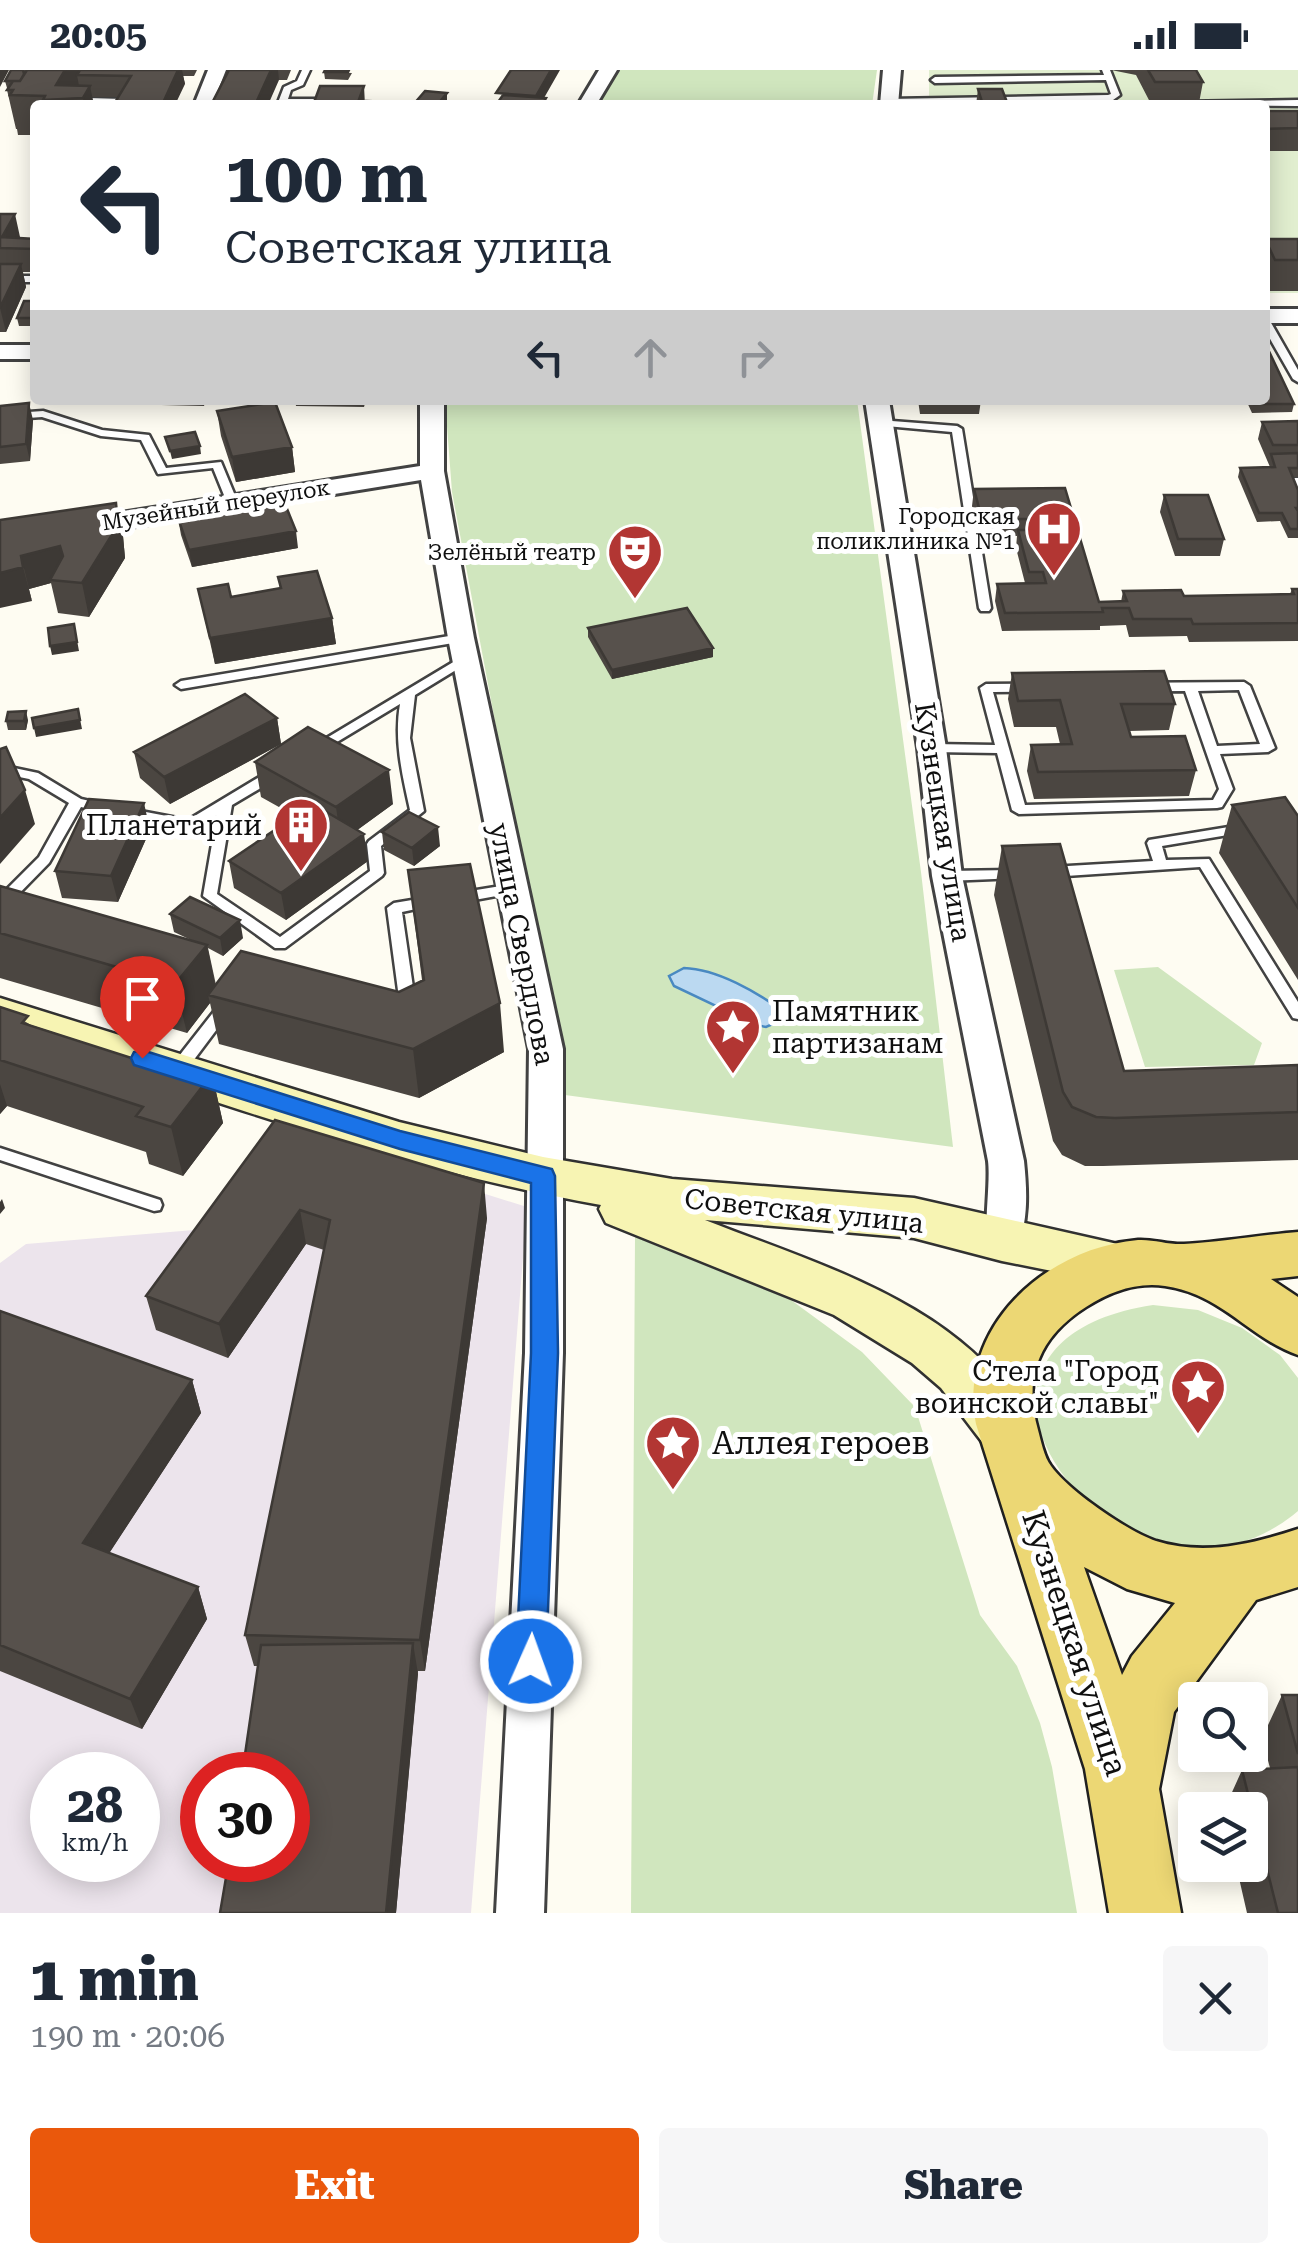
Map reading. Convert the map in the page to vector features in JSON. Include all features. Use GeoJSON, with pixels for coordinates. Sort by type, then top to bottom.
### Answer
{"type":"FeatureCollection","features":[{"type":"Feature","properties":{"kind":"main road","name":"Советская улица"},"geometry":{"type":"LineString","coordinates":[[0,1014],[400,1140],[543,1176],[672,1198],[914,1218],[1002,1241],[1150,1265]]}},
{"type":"Feature","properties":{"kind":"main road","name":"Советская улица"},"geometry":{"type":"LineString","coordinates":[[543,1176],[852,1300],[931,1348],[960,1372],[1016,1458]]}},
{"type":"Feature","properties":{"kind":"main road","name":"Кузнецкая улица"},"geometry":{"type":"LineString","coordinates":[[1145,1913],[1116,1754],[1048,1566],[1016,1458],[1002,1386],[1013,1344],[1038,1308],[1074,1282],[1150,1265],[1298,1254]]}},
{"type":"Feature","properties":{"kind":"main road"},"geometry":{"type":"LineString","coordinates":[[1150,1265],[1221,1279],[1261,1300],[1298,1331]]}},
{"type":"Feature","properties":{"kind":"main road"},"geometry":{"type":"LineString","coordinates":[[1016,1458],[1072,1527],[1121,1558],[1178,1576],[1272,1572]]}},
{"type":"Feature","properties":{"kind":"main road","name":"Кузнецкая улица"},"geometry":{"type":"LineString","coordinates":[[1125,1804],[1141,1707],[1156,1678],[1272,1572]]}},
{"type":"Feature","properties":{"kind":"street"},"geometry":{"type":"LineString","coordinates":[[204,100],[217,70]]}},
{"type":"Feature","properties":{"kind":"street"},"geometry":{"type":"LineString","coordinates":[[589,100],[608,70]]}},
{"type":"Feature","properties":{"kind":"street"},"geometry":{"type":"LineString","coordinates":[[889,100],[892,70]]}},
{"type":"Feature","properties":{"kind":"street"},"geometry":{"type":"LineString","coordinates":[[1270,318],[1298,316]]}},
{"type":"Feature","properties":{"kind":"street"},"geometry":{"type":"LineString","coordinates":[[0,352],[30,352]]}},
{"type":"Feature","properties":{"kind":"street","name":"улица Свердлова"},"geometry":{"type":"LineString","coordinates":[[432,405],[432,471],[463,648],[546,1048],[544,1353],[520,1913]]}},
{"type":"Feature","properties":{"kind":"street","name":"Кузнецкая улица"},"geometry":{"type":"LineString","coordinates":[[878,412],[932,748],[948,876],[1006,1161],[1009,1192],[1002,1241]]}},
{"type":"Feature","properties":{"kind":"street","name":"Музейный переулок"},"geometry":{"type":"LineString","coordinates":[[0,540],[432,471]]}},
{"type":"Feature","properties":{"kind":"lane"},"geometry":{"type":"LineString","coordinates":[[282,100],[287,89],[300,83],[306,70]]}},
{"type":"Feature","properties":{"kind":"lane"},"geometry":{"type":"LineString","coordinates":[[937,100],[935,75],[1107,74],[1116,94],[1110,98],[1024,100]]}},
{"type":"Feature","properties":{"kind":"lane"},"geometry":{"type":"LineString","coordinates":[[1270,103],[1298,103]]}},
{"type":"Feature","properties":{"kind":"lane"},"geometry":{"type":"LineString","coordinates":[[0,278],[30,279]]}},
{"type":"Feature","properties":{"kind":"lane"},"geometry":{"type":"LineString","coordinates":[[1270,326],[1298,379]]}},
{"type":"Feature","properties":{"kind":"lane"},"geometry":{"type":"LineString","coordinates":[[878,412],[957,430],[984,608]]}},
{"type":"Feature","properties":{"kind":"lane"},"geometry":{"type":"LineString","coordinates":[[0,416],[43,414],[102,433],[145,436],[162,472],[216,464],[232,503]]}},
{"type":"Feature","properties":{"kind":"lane"},"geometry":{"type":"LineString","coordinates":[[181,685],[463,648]]}},
{"type":"Feature","properties":{"kind":"lane"},"geometry":{"type":"LineString","coordinates":[[309,753],[409,693],[463,648]]}},
{"type":"Feature","properties":{"kind":"lane"},"geometry":{"type":"LineString","coordinates":[[1190,687],[1212,750],[1226,789],[1217,804],[1019,810],[986,688],[1244,686],[1268,748],[1212,750]]}},
{"type":"Feature","properties":{"kind":"lane"},"geometry":{"type":"LineString","coordinates":[[226,804],[210,896],[280,944],[377,873],[374,844],[417,812],[402,734],[402,715],[409,693]]}},
{"type":"Feature","properties":{"kind":"lane"},"geometry":{"type":"LineString","coordinates":[[932,748],[1003,750]]}},
{"type":"Feature","properties":{"kind":"lane"},"geometry":{"type":"LineString","coordinates":[[0,769],[33,776],[77,802],[190,825],[292,763]]}},
{"type":"Feature","properties":{"kind":"lane"},"geometry":{"type":"LineString","coordinates":[[0,905],[44,860],[77,802]]}},
{"type":"Feature","properties":{"kind":"lane"},"geometry":{"type":"LineString","coordinates":[[1161,865],[1154,843],[1256,826]]}},
{"type":"Feature","properties":{"kind":"lane"},"geometry":{"type":"LineString","coordinates":[[948,876],[975,878],[1204,862],[1298,1014]]}},
{"type":"Feature","properties":{"kind":"lane"},"geometry":{"type":"LineString","coordinates":[[379,1015],[407,1000],[394,908],[513,889]]}},
{"type":"Feature","properties":{"kind":"lane"},"geometry":{"type":"LineString","coordinates":[[178,1070],[236,994]]}},
{"type":"Feature","properties":{"kind":"lane"},"geometry":{"type":"LineString","coordinates":[[0,1154],[154,1204]]}},
{"type":"Feature","properties":{"kind":"shaded area"},"geometry":{"type":"Polygon","coordinates":[[[279,1129],[527,1207],[471,1913],[0,1913],[0,1263],[26,1244],[206,1229],[279,1129]]]}},
{"type":"Feature","properties":{"kind":"green space"},"geometry":{"type":"Polygon","coordinates":[[[608,70],[877,70],[873,100],[591,100],[608,70]]]}},
{"type":"Feature","properties":{"kind":"green space"},"geometry":{"type":"Polygon","coordinates":[[[929,70],[1298,70],[1298,293],[1270,293],[1270,100],[929,100],[929,70]]]}},
{"type":"Feature","properties":{"kind":"green space"},"geometry":{"type":"Polygon","coordinates":[[[445,405],[858,405],[921,872],[953,1147],[565,1095],[452,492],[445,405]]]}},
{"type":"Feature","properties":{"kind":"green space"},"geometry":{"type":"Polygon","coordinates":[[[1158,967],[1262,1043],[1254,1065],[1145,1067],[1114,970],[1158,967]]]}},
{"type":"Feature","properties":{"kind":"green space"},"geometry":{"type":"Polygon","coordinates":[[[635,1237],[791,1300],[862,1352],[915,1407],[980,1615],[1017,1666],[1040,1723],[1052,1767],[1077,1913],[631,1913],[635,1237]]]}},
{"type":"Feature","properties":{"kind":"green space"},"geometry":{"type":"Polygon","coordinates":[[[1153,1305],[1198,1310],[1242,1328],[1280,1355],[1298,1378],[1298,1511],[1233,1544],[1168,1544],[1109,1518],[1064,1476],[1039,1425],[1041,1374],[1077,1331],[1153,1305]]]}},
{"type":"Feature","properties":{"kind":"water"},"geometry":{"type":"Polygon","coordinates":[[[684,968],[710,972],[749,990],[784,1012],[782,1020],[766,1027],[756,1025],[674,986],[669,976],[684,968]]]}},
{"type":"Feature","properties":{"kind":"building"},"geometry":{"type":"Polygon","coordinates":[[[11,70],[23,70],[20,81],[5,81],[11,70]]]}},
{"type":"Feature","properties":{"kind":"building"},"geometry":{"type":"Polygon","coordinates":[[[27,70],[65,70],[56,85],[90,86],[83,98],[43,100],[45,96],[10,95],[13,90],[7,90],[13,81],[20,81],[27,70]]]}},
{"type":"Feature","properties":{"kind":"building"},"geometry":{"type":"Polygon","coordinates":[[[80,70],[178,70],[164,100],[116,100],[131,76],[77,75],[80,70]]]}},
{"type":"Feature","properties":{"kind":"building"},"geometry":{"type":"Polygon","coordinates":[[[229,70],[271,70],[257,100],[214,100],[229,70]]]}},
{"type":"Feature","properties":{"kind":"building"},"geometry":{"type":"Polygon","coordinates":[[[511,70],[551,70],[536,96],[496,93],[511,70]]]}},
{"type":"Feature","properties":{"kind":"building"},"geometry":{"type":"Polygon","coordinates":[[[1148,70],[1196,70],[1203,82],[1155,82],[1148,70]]]}},
{"type":"Feature","properties":{"kind":"building"},"geometry":{"type":"Polygon","coordinates":[[[320,86],[364,86],[359,100],[315,100],[320,86]]]}},
{"type":"Feature","properties":{"kind":"building"},"geometry":{"type":"Polygon","coordinates":[[[978,89],[1002,89],[1006,100],[981,100],[978,89]]]}},
{"type":"Feature","properties":{"kind":"building"},"geometry":{"type":"Polygon","coordinates":[[[425,91],[447,93],[441,100],[417,100],[425,91]]]}},
{"type":"Feature","properties":{"kind":"building"},"geometry":{"type":"Polygon","coordinates":[[[503,95],[546,98],[545,100],[500,100],[503,95]]]}},
{"type":"Feature","properties":{"kind":"building"},"geometry":{"type":"Polygon","coordinates":[[[1270,111],[1298,111],[1298,128],[1270,129],[1270,111]]]}},
{"type":"Feature","properties":{"kind":"building"},"geometry":{"type":"Polygon","coordinates":[[[0,214],[15,214],[2,237],[30,239],[30,249],[0,248],[0,214]]]}},
{"type":"Feature","properties":{"kind":"building"},"geometry":{"type":"Polygon","coordinates":[[[1270,239],[1298,239],[1298,260],[1275,260],[1270,239]]]}},
{"type":"Feature","properties":{"kind":"building"},"geometry":{"type":"Polygon","coordinates":[[[0,264],[21,264],[0,308],[0,264]]]}},
{"type":"Feature","properties":{"kind":"building"},"geometry":{"type":"Polygon","coordinates":[[[24,301],[30,301],[30,318],[17,318],[24,301]]]}},
{"type":"Feature","properties":{"kind":"building"},"geometry":{"type":"Polygon","coordinates":[[[1270,353],[1294,404],[1270,404],[1270,353]]]}},
{"type":"Feature","properties":{"kind":"building"},"geometry":{"type":"Polygon","coordinates":[[[29,403],[26,444],[0,447],[0,406],[29,403]]]}},
{"type":"Feature","properties":{"kind":"building"},"geometry":{"type":"Polygon","coordinates":[[[276,405],[292,447],[232,457],[217,411],[276,405]]]}},
{"type":"Feature","properties":{"kind":"building"},"geometry":{"type":"Polygon","coordinates":[[[1298,421],[1298,445],[1273,445],[1262,422],[1298,421]]]}},
{"type":"Feature","properties":{"kind":"building"},"geometry":{"type":"Polygon","coordinates":[[[195,432],[200,446],[170,451],[165,437],[195,432]]]}},
{"type":"Feature","properties":{"kind":"building"},"geometry":{"type":"Polygon","coordinates":[[[1298,453],[1298,468],[1289,468],[1298,490],[1298,529],[1290,529],[1282,513],[1259,513],[1240,468],[1275,467],[1271,454],[1298,453]]]}},
{"type":"Feature","properties":{"kind":"building"},"geometry":{"type":"Polygon","coordinates":[[[1065,488],[1099,602],[1127,601],[1123,591],[1181,590],[1184,596],[1294,594],[1292,589],[1298,589],[1298,623],[1193,624],[1191,619],[1133,619],[1129,608],[1005,613],[997,584],[1046,583],[1043,572],[1029,572],[1018,530],[1036,530],[1033,519],[982,519],[974,489],[1065,488]]]}},
{"type":"Feature","properties":{"kind":"building"},"geometry":{"type":"Polygon","coordinates":[[[1164,495],[1208,495],[1224,539],[1178,539],[1164,495]]]}},
{"type":"Feature","properties":{"kind":"building"},"geometry":{"type":"Polygon","coordinates":[[[283,499],[296,531],[189,550],[178,518],[283,499]]]}},
{"type":"Feature","properties":{"kind":"building"},"geometry":{"type":"Polygon","coordinates":[[[116,503],[118,525],[82,583],[50,580],[63,556],[60,546],[21,556],[23,567],[0,573],[0,520],[116,503]]]}},
{"type":"Feature","properties":{"kind":"building"},"geometry":{"type":"Polygon","coordinates":[[[317,571],[332,618],[210,638],[198,589],[228,584],[231,597],[281,588],[278,577],[317,571]]]}},
{"type":"Feature","properties":{"kind":"building"},"geometry":{"type":"Polygon","coordinates":[[[687,608],[713,648],[612,670],[588,628],[687,608]]]}},
{"type":"Feature","properties":{"kind":"building"},"geometry":{"type":"Polygon","coordinates":[[[74,624],[77,642],[50,646],[48,628],[74,624]]]}},
{"type":"Feature","properties":{"kind":"building"},"geometry":{"type":"Polygon","coordinates":[[[1164,671],[1175,704],[1121,704],[1131,737],[1185,736],[1196,770],[1038,772],[1031,745],[1072,744],[1060,700],[1018,701],[1012,673],[1164,671]]]}},
{"type":"Feature","properties":{"kind":"building"},"geometry":{"type":"Polygon","coordinates":[[[245,694],[277,718],[164,777],[134,752],[245,694]]]}},
{"type":"Feature","properties":{"kind":"building"},"geometry":{"type":"Polygon","coordinates":[[[78,709],[80,720],[34,728],[32,718],[78,709]]]}},
{"type":"Feature","properties":{"kind":"building"},"geometry":{"type":"Polygon","coordinates":[[[26,711],[24,721],[6,721],[8,712],[26,711]]]}},
{"type":"Feature","properties":{"kind":"building"},"geometry":{"type":"Polygon","coordinates":[[[308,727],[389,770],[336,807],[255,762],[308,727]]]}},
{"type":"Feature","properties":{"kind":"building"},"geometry":{"type":"Polygon","coordinates":[[[6,747],[25,790],[0,818],[0,749],[6,747]]]}},
{"type":"Feature","properties":{"kind":"building"},"geometry":{"type":"Polygon","coordinates":[[[1285,797],[1298,816],[1298,908],[1232,805],[1285,797]]]}},
{"type":"Feature","properties":{"kind":"building"},"geometry":{"type":"Polygon","coordinates":[[[89,799],[144,803],[111,876],[55,871],[89,799]]]}},
{"type":"Feature","properties":{"kind":"building"},"geometry":{"type":"Polygon","coordinates":[[[313,804],[364,834],[281,893],[229,861],[313,804]]]}},
{"type":"Feature","properties":{"kind":"building"},"geometry":{"type":"Polygon","coordinates":[[[409,812],[438,827],[412,848],[382,832],[409,812]]]}},
{"type":"Feature","properties":{"kind":"building"},"geometry":{"type":"Polygon","coordinates":[[[1060,844],[1124,1071],[1298,1065],[1298,1112],[1115,1118],[1096,1117],[1072,1107],[1063,1092],[1002,846],[1060,844]]]}},
{"type":"Feature","properties":{"kind":"building"},"geometry":{"type":"Polygon","coordinates":[[[470,864],[500,1003],[413,1049],[208,995],[241,951],[399,992],[424,980],[408,870],[470,864]]]}},
{"type":"Feature","properties":{"kind":"building"},"geometry":{"type":"Polygon","coordinates":[[[0,886],[207,945],[175,984],[0,933],[0,886]]]}},
{"type":"Feature","properties":{"kind":"building"},"geometry":{"type":"Polygon","coordinates":[[[190,897],[240,920],[220,938],[170,914],[190,897]]]}},
{"type":"Feature","properties":{"kind":"building"},"geometry":{"type":"Polygon","coordinates":[[[0,1007],[28,1016],[22,1023],[172,1071],[179,1063],[212,1074],[171,1127],[136,1116],[143,1107],[0,1060],[0,1007]]]}},
{"type":"Feature","properties":{"kind":"building"},"geometry":{"type":"Polygon","coordinates":[[[275,1120],[484,1183],[420,1640],[245,1635],[330,1220],[300,1210],[219,1324],[146,1296],[275,1120]]]}},
{"type":"Feature","properties":{"kind":"building"},"geometry":{"type":"Polygon","coordinates":[[[0,1311],[192,1380],[83,1543],[198,1587],[130,1699],[0,1645],[0,1311]]]}},
{"type":"Feature","properties":{"kind":"building"},"geometry":{"type":"Polygon","coordinates":[[[413,1643],[386,1913],[220,1913],[225,1882],[310,1882],[310,1752],[245,1752],[261,1645],[413,1643]]]}},
{"type":"Feature","properties":{"kind":"building"},"geometry":{"type":"Polygon","coordinates":[[[1282,1695],[1298,1695],[1298,1754],[1282,1695]]]}},
{"type":"Feature","properties":{"kind":"building"},"geometry":{"type":"Polygon","coordinates":[[[1298,1767],[1298,1913],[1278,1913],[1268,1873],[1268,1792],[1248,1792],[1243,1772],[1268,1772],[1268,1769],[1298,1767]]]}},
{"type":"Feature","properties":{"kind":"place","name":"Городская поликлиника №1"},"geometry":{"type":"Point","coordinates":[1054,578]}},
{"type":"Feature","properties":{"kind":"place","name":"Зелёный театр"},"geometry":{"type":"Point","coordinates":[635,601]}},
{"type":"Feature","properties":{"kind":"place","name":"Планетарий"},"geometry":{"type":"Point","coordinates":[301,874]}},
{"type":"Feature","properties":{"kind":"place","name":"Памятник партизанам"},"geometry":{"type":"Point","coordinates":[733,1076]}},
{"type":"Feature","properties":{"kind":"place","name":"Стела \"Город воинской славы\""},"geometry":{"type":"Point","coordinates":[1198,1436]}},
{"type":"Feature","properties":{"kind":"place","name":"Аллея героев"},"geometry":{"type":"Point","coordinates":[673,1492]}},
{"type":"Feature","properties":{"kind":"route"},"geometry":{"type":"LineString","coordinates":[[142,1058],[400,1140],[543,1176],[544,1353],[531,1661]]}}]}
